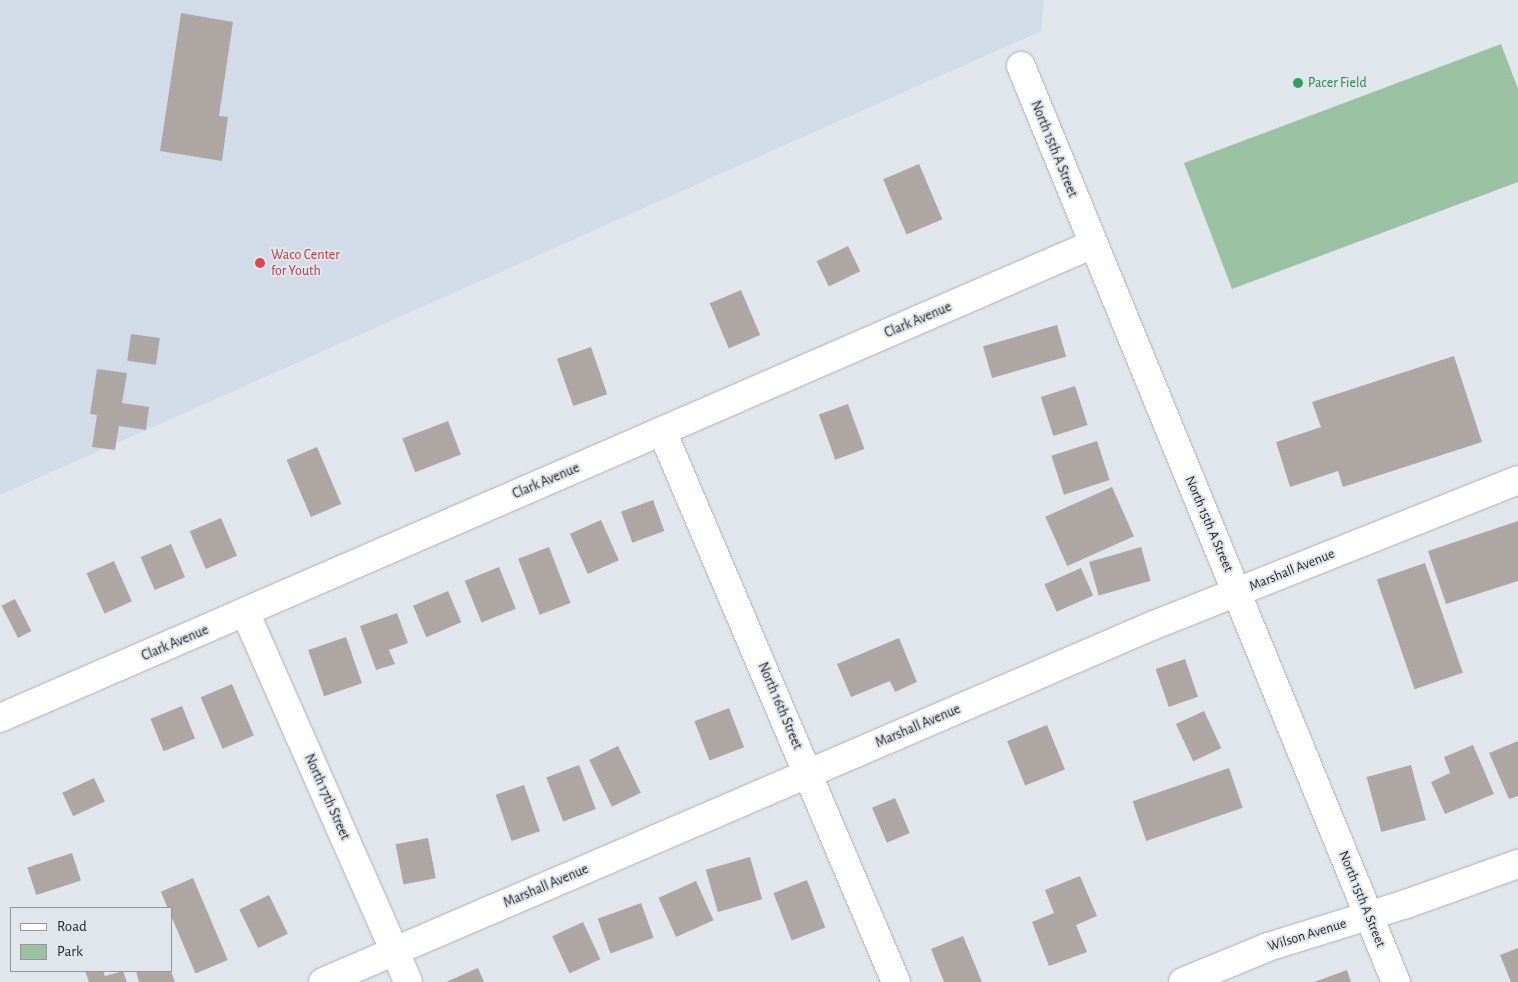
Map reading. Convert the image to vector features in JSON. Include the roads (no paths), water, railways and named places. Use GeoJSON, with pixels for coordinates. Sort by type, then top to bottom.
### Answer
{"type":"FeatureCollection","features":[{"type":"Feature","properties":{"kind":"street","name":"North 15th A Street"},"geometry":{"type":"LineString","coordinates":[[1021,66],[1238,592],[1396,982]]}},
{"type":"Feature","properties":{"kind":"street","name":"Clark Avenue"},"geometry":{"type":"LineString","coordinates":[[0,718],[1093,244]]}},
{"type":"Feature","properties":{"kind":"street","name":"North 16th Street"},"geometry":{"type":"LineString","coordinates":[[662,431],[896,982]]}},
{"type":"Feature","properties":{"kind":"street","name":"Marshall Avenue"},"geometry":{"type":"LineString","coordinates":[[323,982],[808,773],[1238,592],[1518,480]]}},
{"type":"Feature","properties":{"kind":"street","name":"North 17th Street"},"geometry":{"type":"LineString","coordinates":[[245,612],[408,982]]}},
{"type":"Feature","properties":{"kind":"street","name":"Wilson Avenue"},"geometry":{"type":"LineString","coordinates":[[1183,982],[1268,946],[1369,916],[1518,864]]}},
{"type":"Feature","properties":{"kind":"place","name":"Pacer Field"},"geometry":{"type":"Point","coordinates":[1298,83]}},
{"type":"Feature","properties":{"kind":"place","name":"Waco Center for Youth"},"geometry":{"type":"Point","coordinates":[260,263]}}]}
